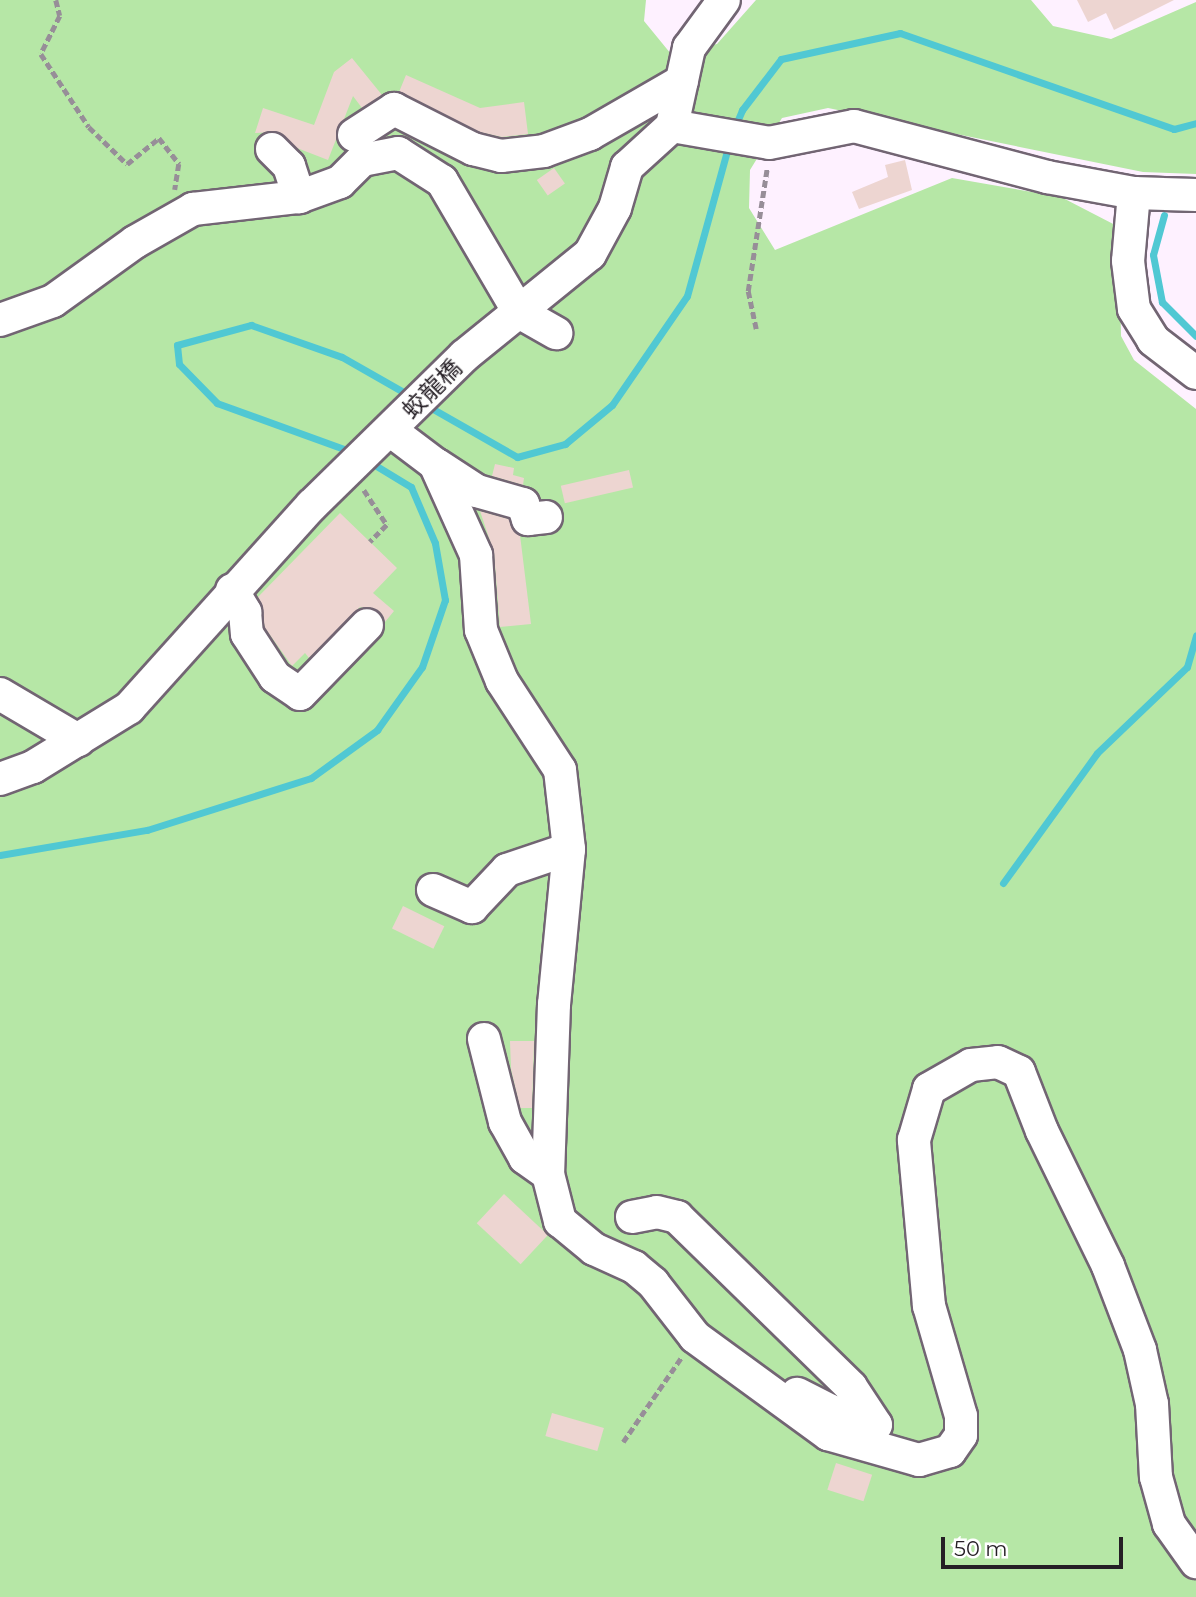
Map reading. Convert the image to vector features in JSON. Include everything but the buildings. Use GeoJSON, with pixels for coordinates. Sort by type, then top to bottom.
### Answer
{"type":"FeatureCollection","features":[{"type":"Feature","properties":{"kind":"street"},"geometry":{"type":"LineString","coordinates":[[724,0],[689,48],[672,126],[769,143],[854,126],[1046,177],[1134,193],[1196,195]]}},
{"type":"Feature","properties":{"kind":"street"},"geometry":{"type":"LineString","coordinates":[[354,135],[394,109],[473,149],[501,156],[544,151],[590,134],[682,81]]}},
{"type":"Feature","properties":{"kind":"street"},"geometry":{"type":"LineString","coordinates":[[404,158],[426,124]]}},
{"type":"Feature","properties":{"kind":"street","name":"蛟龍橋"},"geometry":{"type":"LineString","coordinates":[[0,779],[33,768],[130,708],[232,590],[348,470],[464,356],[590,254],[615,208],[627,167],[672,126]]}},
{"type":"Feature","properties":{"kind":"street"},"geometry":{"type":"LineString","coordinates":[[272,149],[289,166],[299,197]]}},
{"type":"Feature","properties":{"kind":"street"},"geometry":{"type":"LineString","coordinates":[[0,320],[53,301],[135,242],[193,209],[299,197],[340,183],[362,160],[398,153],[442,181],[519,312],[556,333]]}},
{"type":"Feature","properties":{"kind":"street"},"geometry":{"type":"LineString","coordinates":[[1134,193],[1128,261],[1134,309],[1153,340],[1196,373]]}},
{"type":"Feature","properties":{"kind":"street"},"geometry":{"type":"LineString","coordinates":[[390,430],[477,491],[523,504],[528,519],[546,517]]}},
{"type":"Feature","properties":{"kind":"street"},"geometry":{"type":"LineString","coordinates":[[435,464],[476,555],[481,630],[502,681],[560,770],[569,849],[554,1004],[548,1174],[560,1221],[594,1248],[634,1267],[653,1283],[695,1337],[828,1434],[919,1460],[950,1451],[961,1435],[961,1416],[929,1306],[914,1140],[929,1089],[971,1065],[998,1062],[1020,1072],[1042,1131],[1108,1266],[1140,1350],[1152,1404],[1156,1477],[1169,1524],[1196,1562]]}},
{"type":"Feature","properties":{"kind":"street"},"geometry":{"type":"LineString","coordinates":[[232,590],[245,612],[247,634],[275,677],[300,694],[367,625]]}},
{"type":"Feature","properties":{"kind":"street"},"geometry":{"type":"LineString","coordinates":[[0,694],[78,740]]}},
{"type":"Feature","properties":{"kind":"street"},"geometry":{"type":"LineString","coordinates":[[433,890],[472,907],[508,870],[569,849]]}},
{"type":"Feature","properties":{"kind":"street"},"geometry":{"type":"LineString","coordinates":[[484,1039],[505,1122],[525,1158],[548,1174]]}},
{"type":"Feature","properties":{"kind":"street"},"geometry":{"type":"LineString","coordinates":[[632,1217],[657,1212],[677,1217],[851,1387],[876,1425],[831,1412],[744,1363],[731,1364]]}},
{"type":"Feature","properties":{"kind":"path"},"geometry":{"type":"LineString","coordinates":[[56,0],[60,16],[41,54],[89,127],[127,164],[159,138],[178,164],[174,196],[193,209]]}},
{"type":"Feature","properties":{"kind":"path"},"geometry":{"type":"LineString","coordinates":[[756,329],[748,291],[767,184],[769,143]]}},
{"type":"Feature","properties":{"kind":"path"},"geometry":{"type":"LineString","coordinates":[[370,499],[387,525],[370,542]]}},
{"type":"Feature","properties":{"kind":"path"},"geometry":{"type":"LineString","coordinates":[[623,1442],[695,1337]]}},
{"type":"Feature","properties":{"kind":"green space"},"geometry":{"type":"Polygon","coordinates":[[[0,0],[646,0],[644,21],[671,54],[717,44],[756,0],[1031,0],[1053,26],[1111,39],[1196,2],[1196,174],[1143,172],[828,108],[782,118],[750,170],[749,208],[775,250],[952,178],[1061,197],[1119,227],[1121,336],[1134,360],[1196,409],[1196,1597],[0,1597],[0,0]]]}},
{"type":"Feature","properties":{"kind":"waterway"},"geometry":{"type":"LineString","coordinates":[[734,129],[742,110],[781,59],[900,33],[1174,129],[1196,123]]}},
{"type":"Feature","properties":{"kind":"waterway"},"geometry":{"type":"LineString","coordinates":[[426,405],[517,457],[565,444],[612,405],[687,296],[729,144]]}},
{"type":"Feature","properties":{"kind":"waterway"},"geometry":{"type":"LineString","coordinates":[[1164,215],[1153,255],[1162,302],[1196,336]]}},
{"type":"Feature","properties":{"kind":"waterway"},"geometry":{"type":"LineString","coordinates":[[355,453],[217,403],[179,364],[177,345],[251,325],[342,357],[412,397]]}},
{"type":"Feature","properties":{"kind":"waterway"},"geometry":{"type":"LineString","coordinates":[[0,855],[147,830],[311,778],[377,730],[422,667],[445,600],[435,543],[411,487],[368,461]]}},
{"type":"Feature","properties":{"kind":"waterway"},"geometry":{"type":"LineString","coordinates":[[1003,883],[1097,753],[1187,667],[1196,635]]}}]}
